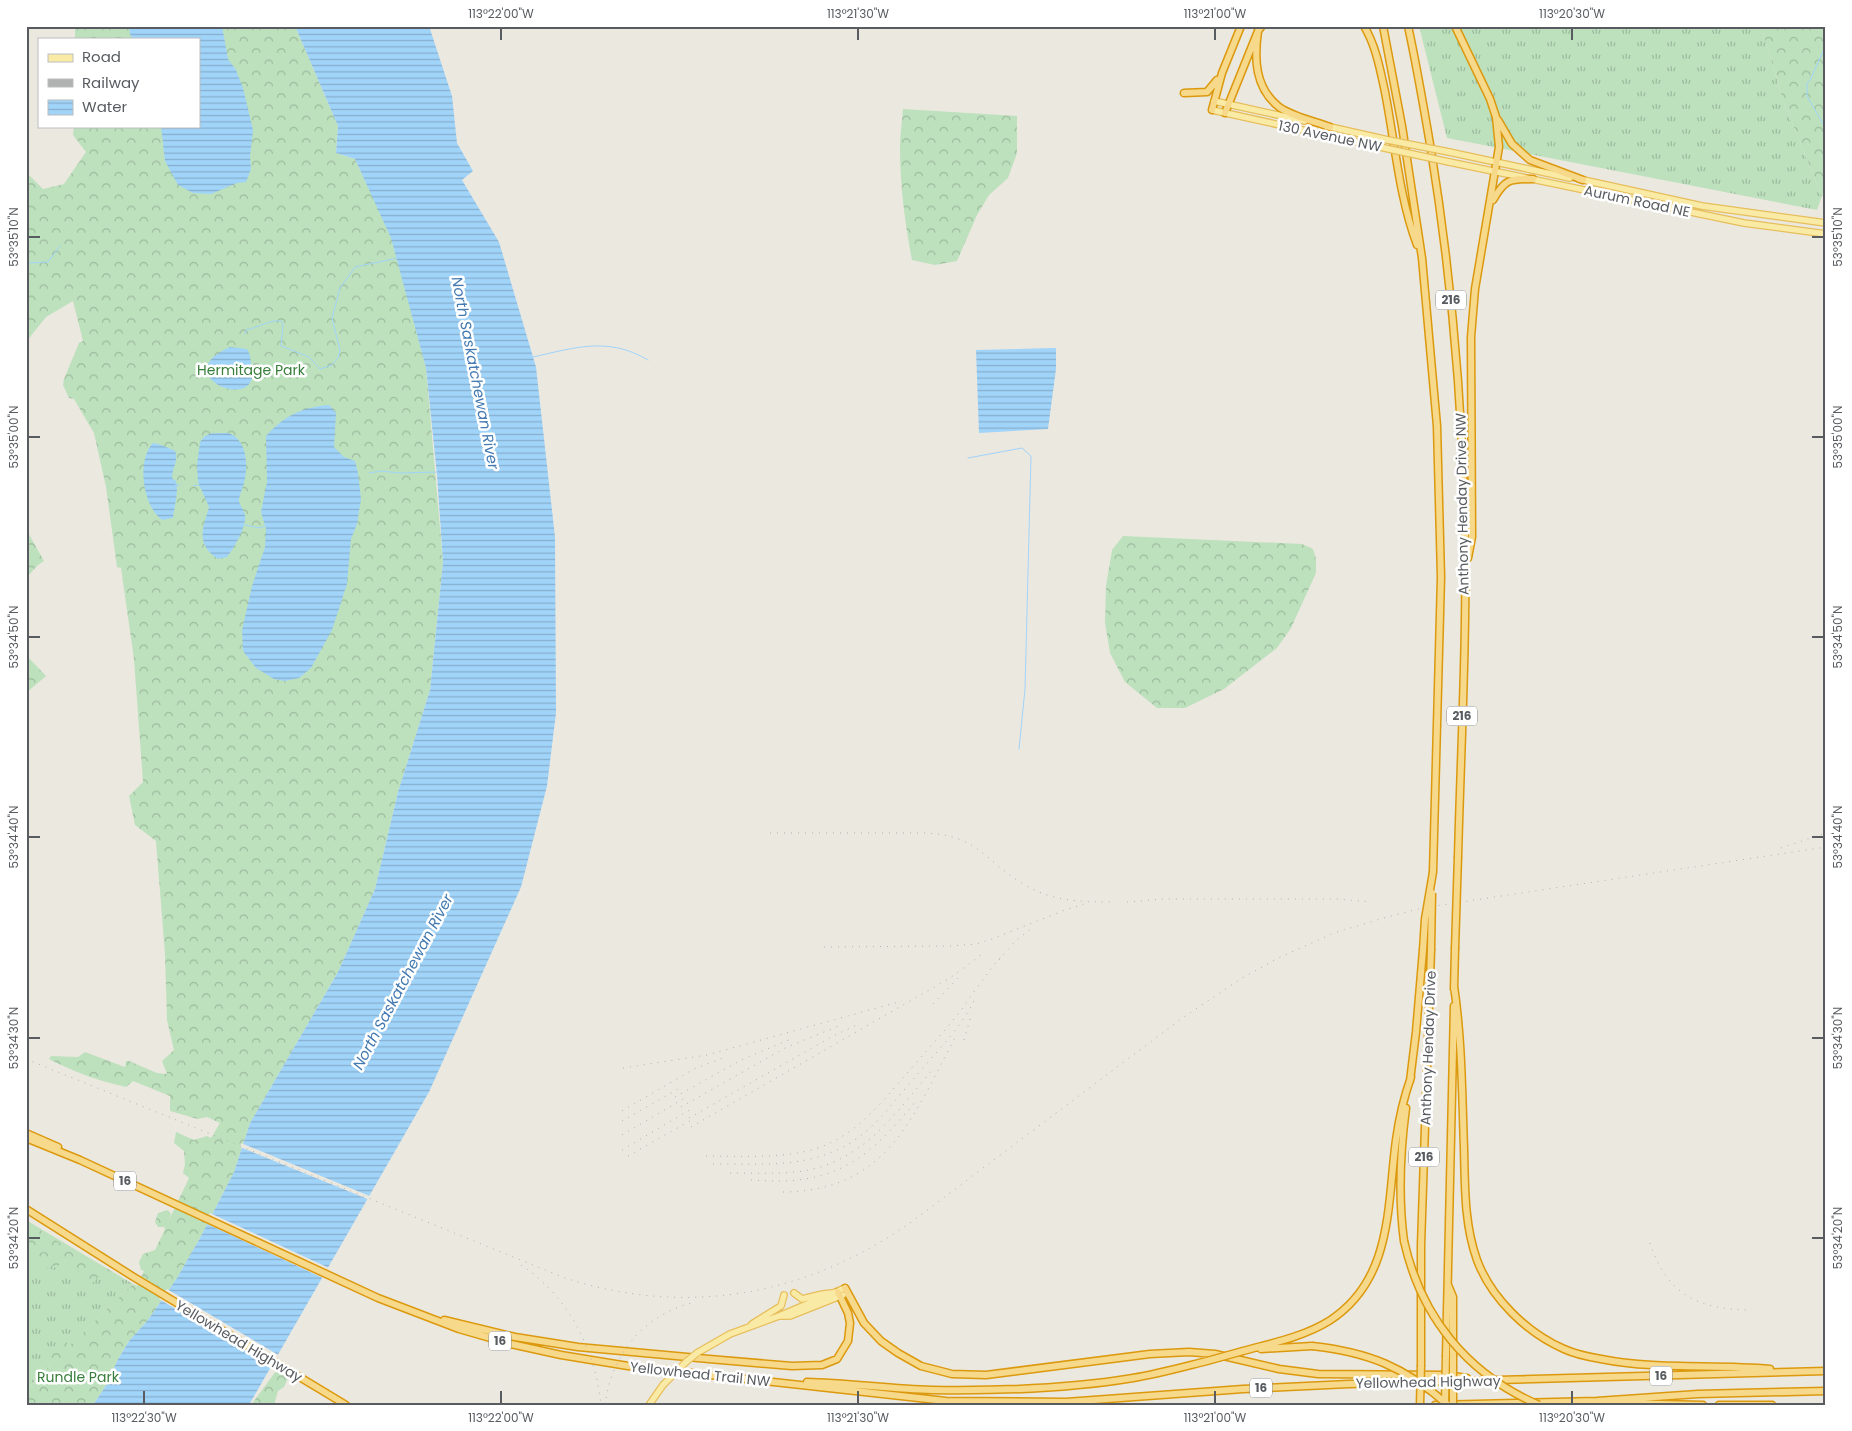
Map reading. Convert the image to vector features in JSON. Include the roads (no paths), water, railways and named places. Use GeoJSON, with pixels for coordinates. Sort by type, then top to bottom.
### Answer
{"type":"FeatureCollection","features":[{"type":"Feature","properties":{"kind":"highway"},"geometry":{"type":"LineString","coordinates":[[1212,110],[1222,73],[1242,26]]}},
{"type":"Feature","properties":{"kind":"highway"},"geometry":{"type":"LineString","coordinates":[[1364,26],[1376,54],[1393,134],[1408,221],[1422,258]]}},
{"type":"Feature","properties":{"kind":"highway","name":"Anthony Henday Drive NW"},"geometry":{"type":"LineString","coordinates":[[1383,26],[1402,126],[1422,258],[1434,380],[1441,577],[1433,872]]}},
{"type":"Feature","properties":{"kind":"highway","name":"Anthony Henday Drive NW"},"geometry":{"type":"LineString","coordinates":[[1408,26],[1435,176],[1455,336],[1462,443],[1465,576],[1454,986]]}},
{"type":"Feature","properties":{"kind":"highway"},"geometry":{"type":"LineString","coordinates":[[1455,26],[1490,99],[1496,117],[1512,144],[1530,160],[1583,180]]}},
{"type":"Feature","properties":{"kind":"highway"},"geometry":{"type":"LineString","coordinates":[[1225,113],[1260,29]]}},
{"type":"Feature","properties":{"kind":"highway"},"geometry":{"type":"LineString","coordinates":[[1260,29],[1255,47],[1256,68],[1258,78],[1271,99],[1279,107],[1289,112],[1330,127]]}},
{"type":"Feature","properties":{"kind":"highway"},"geometry":{"type":"LineString","coordinates":[[1184,94],[1207,92],[1213,87],[1222,73]]}},
{"type":"Feature","properties":{"kind":"highway"},"geometry":{"type":"LineString","coordinates":[[1465,576],[1472,537],[1471,336],[1475,289],[1498,162],[1499,147],[1496,117]]}},
{"type":"Feature","properties":{"kind":"highway"},"geometry":{"type":"LineString","coordinates":[[1490,205],[1498,192],[1512,179],[1532,179]]}},
{"type":"Feature","properties":{"kind":"highway"},"geometry":{"type":"LineString","coordinates":[[1433,872],[1425,919],[1416,1032],[1399,1170],[1399,1202],[1404,1240],[1420,1292],[1433,1316],[1453,1343],[1476,1366],[1498,1383],[1539,1405]]}},
{"type":"Feature","properties":{"kind":"highway","name":"Anthony Henday Drive"},"geometry":{"type":"LineString","coordinates":[[1420,1405],[1421,1245],[1433,872]]}},
{"type":"Feature","properties":{"kind":"highway"},"geometry":{"type":"LineString","coordinates":[[1454,986],[1460,1025],[1465,1199],[1468,1223],[1477,1260],[1485,1277],[1507,1308],[1532,1329],[1565,1350],[1600,1359],[1637,1364],[1744,1366],[1799,1372]]}},
{"type":"Feature","properties":{"kind":"highway","name":"Anthony Henday Drive"},"geometry":{"type":"LineString","coordinates":[[1449,1355],[1452,1297],[1446,1280],[1454,986]]}},
{"type":"Feature","properties":{"kind":"highway"},"geometry":{"type":"LineString","coordinates":[[768,1382],[821,1383],[932,1390],[1019,1389],[1115,1381],[1166,1371],[1243,1351],[1298,1335],[1327,1322],[1352,1302],[1369,1279],[1382,1248],[1396,1137],[1402,1104],[1411,1077]]}},
{"type":"Feature","properties":{"kind":"highway"},"geometry":{"type":"LineString","coordinates":[[26,1132],[47,1141],[80,1160]]}},
{"type":"Feature","properties":{"kind":"highway","name":"16"},"geometry":{"type":"LineString","coordinates":[[26,1138],[80,1160]]}},
{"type":"Feature","properties":{"kind":"highway","name":"Yellowhead Trail NW"},"geometry":{"type":"LineString","coordinates":[[80,1160],[378,1298],[420,1315],[496,1340],[561,1355],[619,1365],[928,1399],[978,1402],[1032,1402]]}},
{"type":"Feature","properties":{"kind":"highway","name":"Yellowhead Highway"},"geometry":{"type":"LineString","coordinates":[[26,1209],[132,1276],[346,1405]]}},
{"type":"Feature","properties":{"kind":"highway"},"geometry":{"type":"LineString","coordinates":[[846,1290],[864,1323],[881,1341],[920,1366],[952,1374],[986,1375],[1150,1354],[1189,1352],[1215,1354],[1279,1369],[1310,1373],[1446,1375],[1490,1381]]}},
{"type":"Feature","properties":{"kind":"highway"},"geometry":{"type":"LineString","coordinates":[[420,1315],[524,1338],[578,1347],[709,1360],[792,1366],[822,1366],[837,1359],[848,1341],[850,1323],[848,1313],[837,1294]]}},
{"type":"Feature","properties":{"kind":"highway"},"geometry":{"type":"LineString","coordinates":[[1243,1351],[1288,1346],[1312,1346],[1355,1352],[1386,1363],[1417,1379],[1446,1405]]}},
{"type":"Feature","properties":{"kind":"highway"},"geometry":{"type":"LineString","coordinates":[[1446,1405],[1449,1355]]}},
{"type":"Feature","properties":{"kind":"highway"},"geometry":{"type":"LineString","coordinates":[[1449,1355],[1453,1405]]}},
{"type":"Feature","properties":{"kind":"highway","name":"Yellowhead Highway"},"geometry":{"type":"LineString","coordinates":[[1032,1402],[1066,1402],[1324,1385],[1826,1371]]}},
{"type":"Feature","properties":{"kind":"highway","name":"Yellowhead Highway"},"geometry":{"type":"LineString","coordinates":[[1435,1405],[1597,1401],[1698,1394],[1826,1391]]}},
{"type":"Feature","properties":{"kind":"highway"},"geometry":{"type":"LineString","coordinates":[[1597,1401],[1630,1404],[1703,1405]]}},
{"type":"Feature","properties":{"kind":"highway"},"geometry":{"type":"LineString","coordinates":[[1719,1405],[1772,1405]]}},
{"type":"Feature","properties":{"kind":"main road","name":"130 Avenue NW"},"geometry":{"type":"LineString","coordinates":[[1214,100],[1449,152]]}},
{"type":"Feature","properties":{"kind":"main road","name":"130 Avenue NW"},"geometry":{"type":"LineString","coordinates":[[1212,110],[1449,162]]}},
{"type":"Feature","properties":{"kind":"main road","name":"Aurum Road NE"},"geometry":{"type":"LineString","coordinates":[[1449,152],[1702,206],[1826,223]]}},
{"type":"Feature","properties":{"kind":"main road","name":"Aurum Road NE"},"geometry":{"type":"LineString","coordinates":[[1449,162],[1744,223],[1826,234]]}},
{"type":"Feature","properties":{"kind":"main road"},"geometry":{"type":"LineString","coordinates":[[649,1405],[662,1386],[697,1353],[745,1328],[779,1316],[790,1316],[846,1290]]}},
{"type":"Feature","properties":{"kind":"main road"},"geometry":{"type":"LineString","coordinates":[[794,1293],[802,1299],[823,1294],[837,1294]]}},
{"type":"Feature","properties":{"kind":"main road"},"geometry":{"type":"LineString","coordinates":[[745,1328],[781,1306],[784,1294]]}},
{"type":"Feature","properties":{"kind":"water"},"geometry":{"type":"Polygon","coordinates":[[[129,26],[222,26],[228,59],[236,70],[243,88],[253,130],[250,157],[251,169],[246,182],[237,183],[211,194],[193,193],[178,185],[165,161],[161,128],[200,128],[200,38],[132,38],[129,26]]]}},
{"type":"Feature","properties":{"kind":"water","name":"North Saskatchewan River"},"geometry":{"type":"Polygon","coordinates":[[[295,26],[429,26],[452,96],[457,143],[473,171],[462,180],[499,242],[536,367],[555,537],[556,713],[547,786],[521,887],[429,1092],[249,1405],[93,1405],[107,1384],[117,1361],[129,1341],[148,1320],[177,1278],[200,1238],[234,1172],[250,1123],[338,972],[375,889],[398,792],[430,690],[443,562],[437,475],[426,368],[391,238],[355,159],[336,153],[338,126],[295,26]]]}},
{"type":"Feature","properties":{"kind":"water"},"geometry":{"type":"Polygon","coordinates":[[[230,347],[247,349],[251,360],[250,384],[241,389],[230,389],[218,385],[210,378],[207,368],[213,358],[230,347]]]}},
{"type":"Feature","properties":{"kind":"water"},"geometry":{"type":"Polygon","coordinates":[[[1056,348],[1056,369],[1048,429],[979,433],[976,350],[1056,348]]]}},
{"type":"Feature","properties":{"kind":"water"},"geometry":{"type":"Polygon","coordinates":[[[329,405],[336,413],[334,447],[344,457],[355,461],[361,499],[357,524],[351,539],[347,584],[332,630],[311,668],[299,678],[285,681],[274,679],[256,668],[243,651],[242,630],[252,586],[265,547],[266,529],[261,512],[267,482],[266,436],[280,423],[302,410],[329,405]]]}},
{"type":"Feature","properties":{"kind":"water"},"geometry":{"type":"Polygon","coordinates":[[[212,433],[229,433],[237,438],[244,449],[246,463],[245,477],[239,501],[245,515],[244,525],[227,557],[218,559],[206,547],[203,541],[203,529],[209,507],[198,482],[197,465],[200,442],[205,436],[212,433]]]}},
{"type":"Feature","properties":{"kind":"water"},"geometry":{"type":"Polygon","coordinates":[[[153,443],[175,451],[176,461],[172,478],[176,481],[177,491],[173,518],[162,520],[150,505],[146,494],[143,472],[148,451],[153,443]]]}},
{"type":"Feature","properties":{"kind":"waterway"},"geometry":{"type":"LineString","coordinates":[[1826,45],[1807,83],[1807,96],[1826,129]]}},
{"type":"Feature","properties":{"kind":"waterway"},"geometry":{"type":"LineString","coordinates":[[26,263],[48,262],[60,246]]}},
{"type":"Feature","properties":{"kind":"waterway"},"geometry":{"type":"LineString","coordinates":[[245,334],[246,330],[273,321],[281,321],[283,324],[281,346],[309,357],[320,369],[332,365],[338,358],[340,350],[332,318],[340,288],[355,267],[398,258]]}},
{"type":"Feature","properties":{"kind":"waterway"},"geometry":{"type":"LineString","coordinates":[[533,357],[563,350],[605,346],[619,348],[648,360]]}},
{"type":"Feature","properties":{"kind":"waterway"},"geometry":{"type":"LineString","coordinates":[[968,458],[1022,448],[1031,456],[1025,689],[1019,749]]}},
{"type":"Feature","properties":{"kind":"waterway"},"geometry":{"type":"LineString","coordinates":[[369,473],[381,471],[400,473],[438,472]]}},
{"type":"Feature","properties":{"kind":"waterway"},"geometry":{"type":"LineString","coordinates":[[175,485],[180,485]]}},
{"type":"Feature","properties":{"kind":"waterway"},"geometry":{"type":"LineString","coordinates":[[194,485],[201,486]]}},
{"type":"Feature","properties":{"kind":"waterway"},"geometry":{"type":"LineString","coordinates":[[245,525],[260,528],[265,526]]}},
{"type":"Feature","properties":{"kind":"railway"},"geometry":{"type":"LineString","coordinates":[[770,833],[925,833],[943,835],[970,844],[1011,876],[1035,890],[1066,900],[1110,902]]}},
{"type":"Feature","properties":{"kind":"railway"},"geometry":{"type":"LineString","coordinates":[[1781,848],[1826,833]]}},
{"type":"Feature","properties":{"kind":"railway"},"geometry":{"type":"LineString","coordinates":[[26,1059],[565,1278],[611,1290],[657,1296],[702,1297],[747,1292],[790,1282],[833,1266],[874,1246],[914,1220],[1181,1019],[1239,980],[1278,958],[1334,933],[1422,908],[1826,847]]}},
{"type":"Feature","properties":{"kind":"railway"},"geometry":{"type":"LineString","coordinates":[[1127,902],[1164,899],[1337,899],[1371,902]]}},
{"type":"Feature","properties":{"kind":"railway"},"geometry":{"type":"LineString","coordinates":[[824,947],[951,946],[976,944],[1084,904]]}},
{"type":"Feature","properties":{"kind":"railway"},"geometry":{"type":"LineString","coordinates":[[999,960],[1015,941],[1031,929]]}},
{"type":"Feature","properties":{"kind":"railway"},"geometry":{"type":"LineString","coordinates":[[706,1156],[761,1156],[802,1152],[815,1149],[843,1136],[867,1117],[888,1095],[956,1017],[1003,954]]}},
{"type":"Feature","properties":{"kind":"railway"},"geometry":{"type":"LineString","coordinates":[[691,1127],[950,978],[981,955]]}},
{"type":"Feature","properties":{"kind":"railway"},"geometry":{"type":"LineString","coordinates":[[933,1004],[959,977]]}},
{"type":"Feature","properties":{"kind":"railway"},"geometry":{"type":"LineString","coordinates":[[623,1068],[707,1055],[902,1001]]}},
{"type":"Feature","properties":{"kind":"railway"},"geometry":{"type":"LineString","coordinates":[[713,1164],[777,1164],[796,1162],[816,1158],[835,1151],[853,1141],[871,1127],[888,1109],[955,1031],[974,1001]]}},
{"type":"Feature","properties":{"kind":"railway"},"geometry":{"type":"LineString","coordinates":[[964,1040],[972,1013]]}},
{"type":"Feature","properties":{"kind":"railway"},"geometry":{"type":"LineString","coordinates":[[689,1118],[833,1036],[859,1024]]}},
{"type":"Feature","properties":{"kind":"railway"},"geometry":{"type":"LineString","coordinates":[[681,1107],[785,1048],[841,1025]]}},
{"type":"Feature","properties":{"kind":"railway"},"geometry":{"type":"LineString","coordinates":[[783,1192],[819,1188],[849,1178],[873,1163],[893,1143],[910,1120],[926,1094],[956,1036]]}},
{"type":"Feature","properties":{"kind":"railway"},"geometry":{"type":"LineString","coordinates":[[675,1097],[743,1059],[791,1039]]}},
{"type":"Feature","properties":{"kind":"railway"},"geometry":{"type":"LineString","coordinates":[[622,1111],[694,1069],[723,1058]]}},
{"type":"Feature","properties":{"kind":"railway"},"geometry":{"type":"LineString","coordinates":[[730,1173],[796,1172],[819,1167],[839,1159],[858,1148],[890,1120],[933,1069]]}},
{"type":"Feature","properties":{"kind":"railway"},"geometry":{"type":"LineString","coordinates":[[622,1121],[680,1088]]}},
{"type":"Feature","properties":{"kind":"railway"},"geometry":{"type":"LineString","coordinates":[[622,1135],[685,1098]]}},
{"type":"Feature","properties":{"kind":"railway"},"geometry":{"type":"LineString","coordinates":[[751,1180],[798,1180],[840,1169],[869,1151],[917,1100]]}},
{"type":"Feature","properties":{"kind":"railway"},"geometry":{"type":"LineString","coordinates":[[622,1150],[693,1108]]}},
{"type":"Feature","properties":{"kind":"railway"},"geometry":{"type":"LineString","coordinates":[[628,1156],[695,1118]]}},
{"type":"Feature","properties":{"kind":"railway"},"geometry":{"type":"LineString","coordinates":[[1650,1243],[1657,1261],[1666,1275],[1676,1287],[1688,1296],[1701,1303],[1716,1307],[1752,1310]]}},
{"type":"Feature","properties":{"kind":"railway"},"geometry":{"type":"LineString","coordinates":[[521,1265],[553,1292],[577,1326],[593,1364],[601,1405]]}},
{"type":"Feature","properties":{"kind":"railway"},"geometry":{"type":"LineString","coordinates":[[605,1405],[615,1369],[623,1353],[634,1339],[646,1326],[661,1316],[678,1307],[696,1302]]}},
{"type":"Feature","properties":{"kind":"park label","name":"Hermitage Park"},"geometry":{"type":"Point","coordinates":[251,370]}},
{"type":"Feature","properties":{"kind":"park label","name":"Rundle Park"},"geometry":{"type":"Point","coordinates":[78,1377]}}]}
